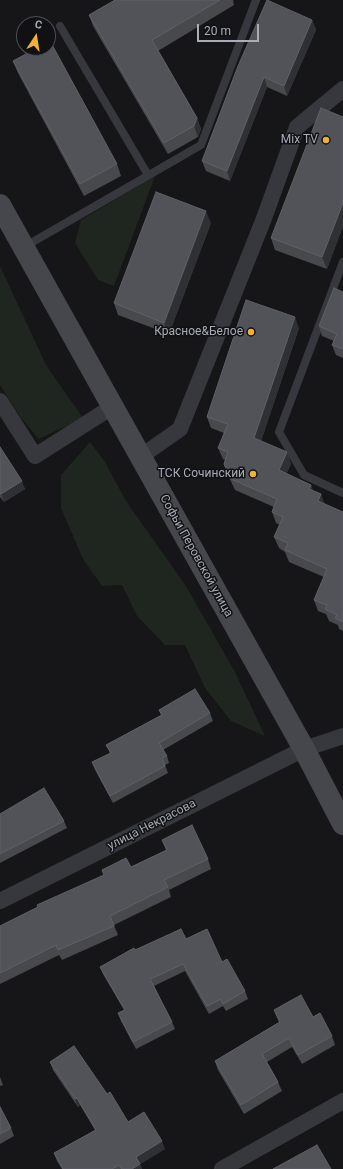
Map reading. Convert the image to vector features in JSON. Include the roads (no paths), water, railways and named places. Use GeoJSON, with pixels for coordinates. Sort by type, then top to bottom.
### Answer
{"type":"FeatureCollection","features":[{"type":"Feature","properties":{"kind":"main road","name":"Софьи Перовской улица"},"geometry":{"type":"LineString","coordinates":[[0,205],[304,749],[343,824]]}},
{"type":"Feature","properties":{"kind":"street"},"geometry":{"type":"LineString","coordinates":[[140,456],[180,429],[263,221],[296,127],[343,89]]}},
{"type":"Feature","properties":{"kind":"street"},"geometry":{"type":"LineString","coordinates":[[0,401],[35,456],[112,407]]}},
{"type":"Feature","properties":{"kind":"street","name":"улица Некрасова"},"geometry":{"type":"LineString","coordinates":[[0,901],[304,749],[343,736]]}},
{"type":"Feature","properties":{"kind":"street"},"geometry":{"type":"LineString","coordinates":[[222,1169],[343,1101]]}},
{"type":"Feature","properties":{"kind":"lane"},"geometry":{"type":"LineString","coordinates":[[23,247],[201,145],[256,0]]}},
{"type":"Feature","properties":{"kind":"lane"},"geometry":{"type":"LineString","coordinates":[[60,26],[148,175]]}},
{"type":"Feature","properties":{"kind":"lane"},"geometry":{"type":"LineString","coordinates":[[342,265],[279,432],[304,475],[343,493]]}},
{"type":"Feature","properties":{"kind":"place","name":"Mix TV"},"geometry":{"type":"Point","coordinates":[326,140]}},
{"type":"Feature","properties":{"kind":"place","name":"Красное&Белое"},"geometry":{"type":"Point","coordinates":[251,332]}},
{"type":"Feature","properties":{"kind":"place","name":"ТСК Сочинский"},"geometry":{"type":"Point","coordinates":[253,474]}}]}
